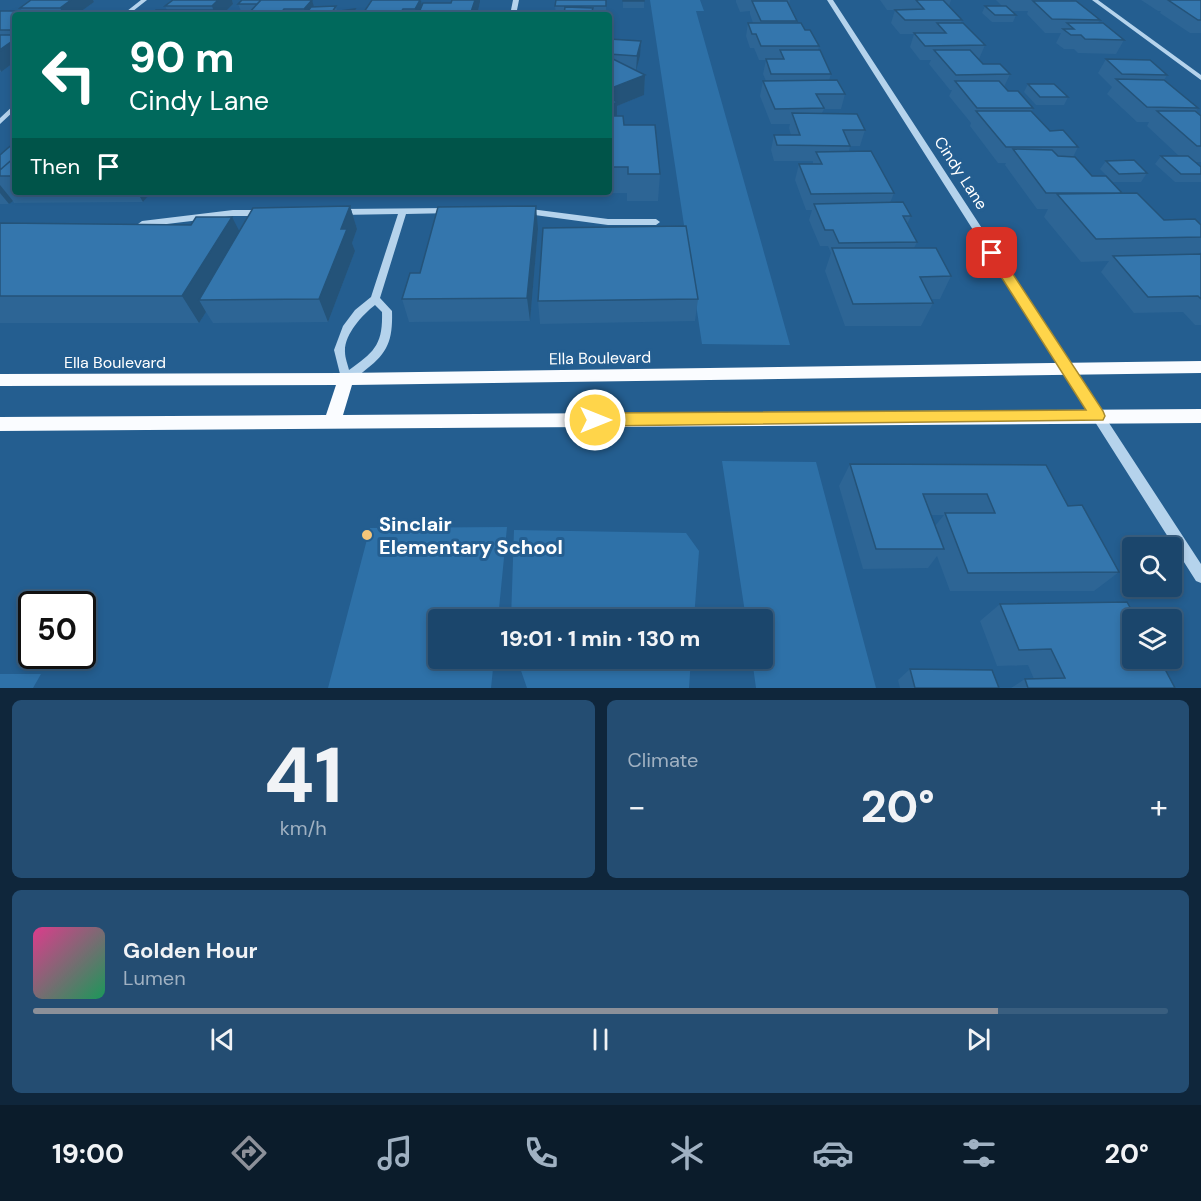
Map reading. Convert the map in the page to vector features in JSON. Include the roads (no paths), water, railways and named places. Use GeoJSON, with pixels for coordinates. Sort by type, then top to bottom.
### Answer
{"type":"FeatureCollection","features":[{"type":"Feature","properties":{"kind":"main road","name":"Ella Boulevard"},"geometry":{"type":"LineString","coordinates":[[0,380],[346,379],[1201,367]]}},
{"type":"Feature","properties":{"kind":"main road"},"geometry":{"type":"LineString","coordinates":[[332,422],[346,379]]}},
{"type":"Feature","properties":{"kind":"main road"},"geometry":{"type":"LineString","coordinates":[[0,424],[1201,416]]}},
{"type":"Feature","properties":{"kind":"street"},"geometry":{"type":"LineString","coordinates":[[129,12],[144,0]]}},
{"type":"Feature","properties":{"kind":"street","name":"Cindy Lane"},"geometry":{"type":"LineString","coordinates":[[830,0],[1201,576]]}},
{"type":"Feature","properties":{"kind":"street"},"geometry":{"type":"LineString","coordinates":[[1095,0],[1201,78]]}},
{"type":"Feature","properties":{"kind":"street"},"geometry":{"type":"LineString","coordinates":[[0,122],[12,109]]}},
{"type":"Feature","properties":{"kind":"street"},"geometry":{"type":"LineString","coordinates":[[375,299],[387,311],[388,330],[383,350],[346,379],[339,350],[347,329],[359,312],[375,299],[403,211]]}},
{"type":"Feature","properties":{"kind":"street"},"geometry":{"type":"LineString","coordinates":[[335,212],[458,211]]}},
{"type":"Feature","properties":{"kind":"street"},"geometry":{"type":"LineString","coordinates":[[513,211],[567,215],[608,222],[656,222]]}},
{"type":"Feature","properties":{"kind":"street"},"geometry":{"type":"LineString","coordinates":[[136,224],[159,224],[233,213],[278,213]]}},
{"type":"Feature","properties":{"kind":"place","name":"Sinclair Elementary School"},"geometry":{"type":"Point","coordinates":[367,535]}}]}
